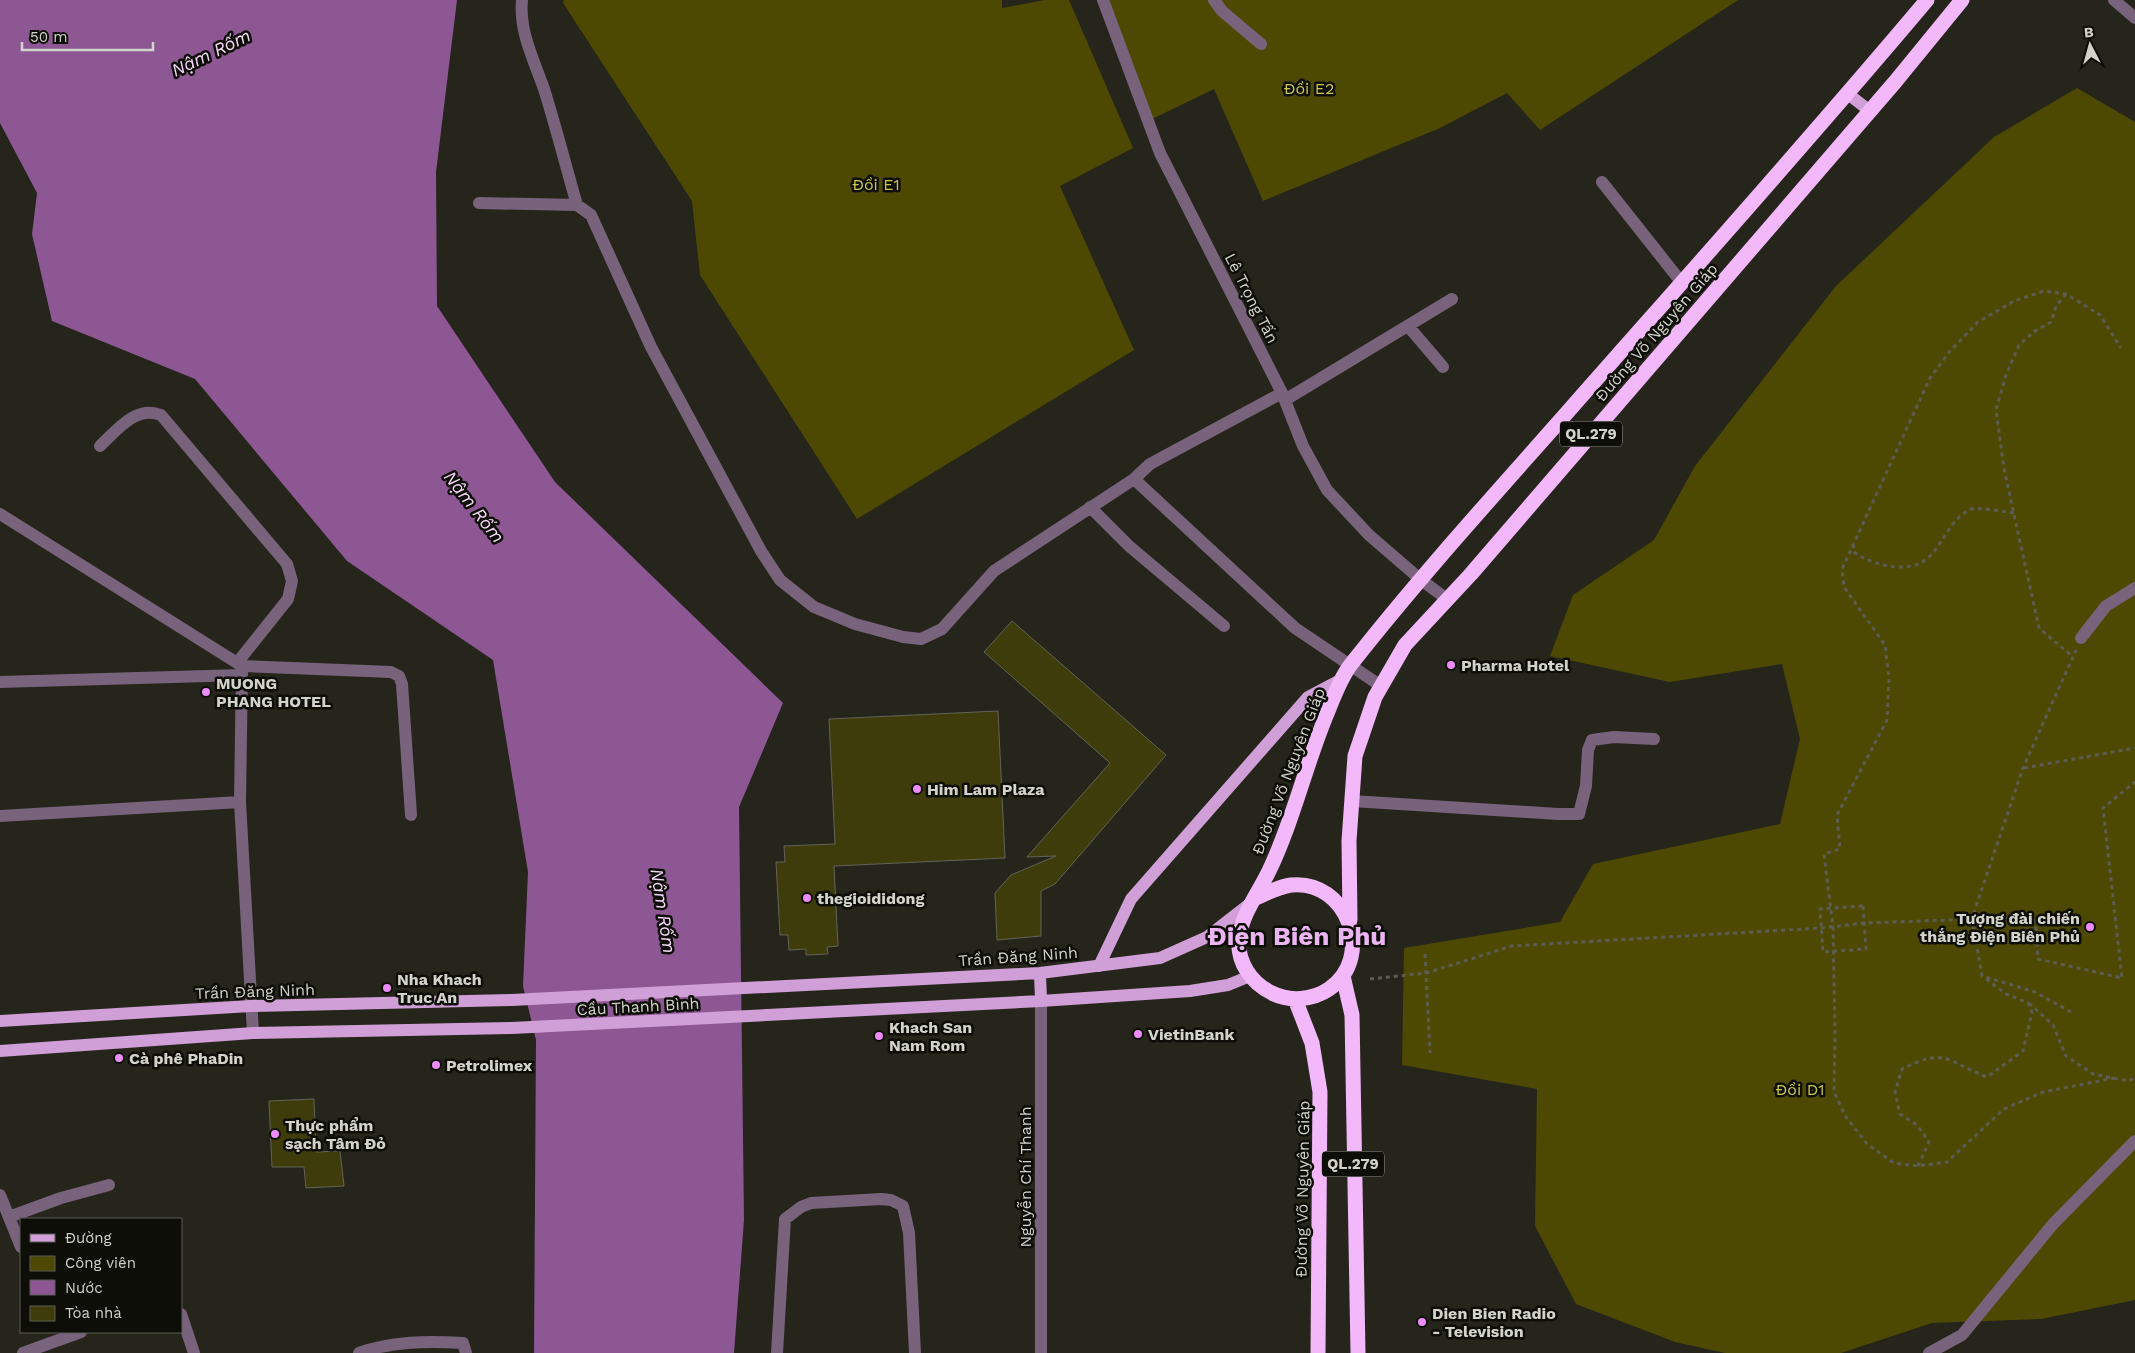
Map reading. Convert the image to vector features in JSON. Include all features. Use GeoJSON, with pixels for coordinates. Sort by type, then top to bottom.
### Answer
{"type":"FeatureCollection","features":[{"type":"Feature","properties":{"kind":"highway","name":"Đường Võ Nguyên Giáp"},"geometry":{"type":"LineString","coordinates":[[1256,898],[1283,841],[1307,761],[1342,680],[1350,666],[1420,579],[1848,94],[1926,0]]}},
{"type":"Feature","properties":{"kind":"highway","name":"Đường Võ Nguyên Giáp"},"geometry":{"type":"LineString","coordinates":[[1350,924],[1349,841],[1355,756],[1375,697],[1405,645],[1448,600],[1870,111],[1962,0]]}},
{"type":"Feature","properties":{"kind":"highway","name":"QL.279"},"geometry":{"type":"LineString","coordinates":[[1294,885],[1312,887],[1329,895],[1342,907],[1350,924],[1354,942],[1351,960],[1343,976],[1330,988],[1313,997],[1295,999],[1277,996],[1262,988],[1250,976],[1242,960],[1239,944],[1241,927],[1256,898],[1275,889],[1294,885]]}},
{"type":"Feature","properties":{"kind":"highway","name":"QL.279"},"geometry":{"type":"LineString","coordinates":[[1343,976],[1352,1015],[1358,1353]]}},
{"type":"Feature","properties":{"kind":"highway","name":"Đường Võ Nguyên Giáp"},"geometry":{"type":"LineString","coordinates":[[1295,999],[1312,1043],[1320,1092],[1318,1353]]}},
{"type":"Feature","properties":{"kind":"main road"},"geometry":{"type":"LineString","coordinates":[[1848,94],[1870,111]]}},
{"type":"Feature","properties":{"kind":"main road"},"geometry":{"type":"LineString","coordinates":[[1099,966],[1131,899],[1308,696],[1342,680]]}},
{"type":"Feature","properties":{"kind":"main road","name":"Trần Đăng Ninh"},"geometry":{"type":"LineString","coordinates":[[764,987],[1040,973],[1160,958],[1207,937],[1256,898]]}},
{"type":"Feature","properties":{"kind":"main road"},"geometry":{"type":"LineString","coordinates":[[1040,973],[1041,1001],[1190,991],[1228,985],[1250,976]]}},
{"type":"Feature","properties":{"kind":"main road","name":"Cầu Thanh Bình"},"geometry":{"type":"LineString","coordinates":[[512,1000],[764,987]]}},
{"type":"Feature","properties":{"kind":"main road","name":"Trần Đăng Ninh"},"geometry":{"type":"LineString","coordinates":[[0,1021],[251,1006],[512,1000]]}},
{"type":"Feature","properties":{"kind":"main road","name":"Cầu Thanh Bình"},"geometry":{"type":"LineString","coordinates":[[253,1033],[512,1028],[1041,1001]]}},
{"type":"Feature","properties":{"kind":"main road"},"geometry":{"type":"LineString","coordinates":[[0,1051],[253,1033]]}},
{"type":"Feature","properties":{"kind":"street"},"geometry":{"type":"LineString","coordinates":[[522,0],[520,15],[529,49],[544,89],[577,205]]}},
{"type":"Feature","properties":{"kind":"street","name":"Lê Trọng Tấn"},"geometry":{"type":"LineString","coordinates":[[1103,0],[1160,153],[1284,396],[1303,446],[1327,490],[1369,535],[1420,579],[1448,600]]}},
{"type":"Feature","properties":{"kind":"street"},"geometry":{"type":"LineString","coordinates":[[1214,0],[1222,11],[1261,44]]}},
{"type":"Feature","properties":{"kind":"street"},"geometry":{"type":"LineString","coordinates":[[2114,0],[2135,18]]}},
{"type":"Feature","properties":{"kind":"street"},"geometry":{"type":"LineString","coordinates":[[1602,182],[1682,283]]}},
{"type":"Feature","properties":{"kind":"street"},"geometry":{"type":"LineString","coordinates":[[479,203],[577,205],[591,215],[650,347],[761,550],[780,580],[814,607],[855,624],[903,638],[921,638],[942,629],[994,571],[1134,479],[1150,464],[1284,396],[1452,299]]}},
{"type":"Feature","properties":{"kind":"street"},"geometry":{"type":"LineString","coordinates":[[1408,326],[1443,367]]}},
{"type":"Feature","properties":{"kind":"street"},"geometry":{"type":"LineString","coordinates":[[100,446],[138,414],[151,412],[161,415],[287,564],[292,581],[288,599],[241,668],[240,802],[253,1033]]}},
{"type":"Feature","properties":{"kind":"street"},"geometry":{"type":"LineString","coordinates":[[1134,479],[1295,628],[1382,686]]}},
{"type":"Feature","properties":{"kind":"street"},"geometry":{"type":"LineString","coordinates":[[1090,507],[1129,546],[1224,626]]}},
{"type":"Feature","properties":{"kind":"street"},"geometry":{"type":"LineString","coordinates":[[0,514],[241,668]]}},
{"type":"Feature","properties":{"kind":"street"},"geometry":{"type":"LineString","coordinates":[[2081,638],[2106,606],[2135,588]]}},
{"type":"Feature","properties":{"kind":"street"},"geometry":{"type":"LineString","coordinates":[[0,682],[241,668],[391,672],[399,676],[402,684],[411,815]]}},
{"type":"Feature","properties":{"kind":"street"},"geometry":{"type":"LineString","coordinates":[[1352,801],[1579,814],[1586,786],[1588,750],[1592,740],[1614,737],[1654,739]]}},
{"type":"Feature","properties":{"kind":"street"},"geometry":{"type":"LineString","coordinates":[[0,816],[240,802]]}},
{"type":"Feature","properties":{"kind":"street","name":"Nguyễn Chí Thanh"},"geometry":{"type":"LineString","coordinates":[[1041,1001],[1041,1353]]}},
{"type":"Feature","properties":{"kind":"street"},"geometry":{"type":"LineString","coordinates":[[1929,1353],[1962,1335],[2053,1224],[2135,1141]]}},
{"type":"Feature","properties":{"kind":"street"},"geometry":{"type":"LineString","coordinates":[[9,1217],[61,1198],[109,1185]]}},
{"type":"Feature","properties":{"kind":"street"},"geometry":{"type":"LineString","coordinates":[[0,1195],[20,1244]]}},
{"type":"Feature","properties":{"kind":"street"},"geometry":{"type":"LineString","coordinates":[[776,1353],[786,1219],[801,1206],[811,1203],[882,1199],[891,1200],[903,1206],[909,1233],[915,1353]]}},
{"type":"Feature","properties":{"kind":"street"},"geometry":{"type":"LineString","coordinates":[[182,1317],[194,1353]]}},
{"type":"Feature","properties":{"kind":"street"},"geometry":{"type":"LineString","coordinates":[[23,1353],[77,1333]]}},
{"type":"Feature","properties":{"kind":"street"},"geometry":{"type":"LineString","coordinates":[[359,1353],[378,1346],[432,1341],[463,1343],[466,1353]]}},
{"type":"Feature","properties":{"kind":"path"},"geometry":{"type":"LineString","coordinates":[[2115,1078],[2043,1092],[2004,1109],[1946,1162],[1918,1166],[1894,1163],[1867,1144],[1846,1117],[1834,1092],[1833,927],[1824,854],[1840,849],[1836,815],[1887,720],[1889,679],[1885,645],[1844,587],[1842,569],[1930,378],[1950,351],[1978,322],[2014,301],[2044,291],[2066,294],[2100,315],[2121,348]]}},
{"type":"Feature","properties":{"kind":"path"},"geometry":{"type":"LineString","coordinates":[[2066,294],[2056,306],[2051,322],[2035,331],[2019,345],[2006,375],[1996,410],[2004,469],[2039,628],[2073,657]]}},
{"type":"Feature","properties":{"kind":"path"},"geometry":{"type":"LineString","coordinates":[[1853,544],[1854,552],[1877,565],[1906,566],[1928,558],[1958,518],[1971,509],[2014,513]]}},
{"type":"Feature","properties":{"kind":"path"},"geometry":{"type":"LineString","coordinates":[[2081,638],[2023,768],[1972,918],[1982,976],[2006,994],[2028,1003],[2053,1026],[2066,1056],[2093,1074],[2128,1080],[2135,1078]]}},
{"type":"Feature","properties":{"kind":"path"},"geometry":{"type":"LineString","coordinates":[[2023,768],[2135,748]]}},
{"type":"Feature","properties":{"kind":"path"},"geometry":{"type":"LineString","coordinates":[[1370,979],[1426,973],[1512,946],[1821,928],[1864,923],[2035,917],[2038,959],[2122,978],[2103,808],[2135,782]]}},
{"type":"Feature","properties":{"kind":"path"},"geometry":{"type":"LineString","coordinates":[[1862,906],[1866,949],[1823,952],[1821,928],[1820,910],[1862,906]]}},
{"type":"Feature","properties":{"kind":"path"},"geometry":{"type":"LineString","coordinates":[[1425,954],[1430,1053]]}},
{"type":"Feature","properties":{"kind":"path"},"geometry":{"type":"LineString","coordinates":[[1982,976],[2035,992],[2071,1012]]}},
{"type":"Feature","properties":{"kind":"path"},"geometry":{"type":"LineString","coordinates":[[1918,1166],[1929,1142],[1917,1125],[1900,1114],[1895,1092],[1902,1068],[1925,1057],[1946,1057],[1959,1066],[1987,1078],[2022,1051],[2032,1012],[2028,1003]]}},
{"type":"Feature","properties":{"kind":"green space","name":"Đồi E1"},"geometry":{"type":"Polygon","coordinates":[[[564,0],[1002,0],[1002,8],[1045,0],[1069,0],[1133,148],[1060,186],[1134,350],[857,519],[700,275],[692,201],[563,3],[564,0]]]}},
{"type":"Feature","properties":{"kind":"green space","name":"Đồi E2"},"geometry":{"type":"Polygon","coordinates":[[[1104,0],[1738,0],[1540,130],[1507,93],[1440,128],[1263,201],[1214,89],[1148,121],[1104,0]]]}},
{"type":"Feature","properties":{"kind":"green space","name":"Đồi D1"},"geometry":{"type":"Polygon","coordinates":[[[2077,88],[2135,122],[2135,1300],[2041,1319],[1932,1323],[1841,1353],[1725,1353],[1675,1342],[1576,1304],[1535,1226],[1537,1089],[1402,1065],[1404,948],[1560,922],[1593,864],[1780,824],[1800,739],[1782,664],[1670,682],[1550,656],[1573,595],[1654,540],[1695,466],[1836,286],[1994,137],[2077,88]]]}},
{"type":"Feature","properties":{"kind":"water","name":"Nậm Rốm"},"geometry":{"type":"Polygon","coordinates":[[[0,0],[457,0],[436,172],[437,306],[555,482],[783,703],[739,807],[744,1220],[734,1353],[534,1353],[536,1040],[523,986],[528,872],[493,660],[347,561],[195,379],[52,321],[32,234],[37,193],[0,123],[0,0]]]}},
{"type":"Feature","properties":{"kind":"building"},"geometry":{"type":"Polygon","coordinates":[[[1012,621],[1166,755],[1055,884],[1041,891],[1041,936],[997,940],[995,893],[1011,875],[1056,856],[1027,857],[1110,763],[984,652],[1012,621]]]}},
{"type":"Feature","properties":{"kind":"building","name":"Him Lam Plaza"},"geometry":{"type":"Polygon","coordinates":[[[998,711],[1005,858],[834,866],[838,946],[827,947],[828,954],[806,955],[806,949],[789,950],[788,935],[780,935],[776,862],[785,862],[784,846],[835,844],[829,719],[998,711]]]}},
{"type":"Feature","properties":{"kind":"building"},"geometry":{"type":"Polygon","coordinates":[[[314,1099],[316,1152],[340,1151],[344,1186],[306,1188],[304,1167],[272,1167],[269,1101],[314,1099]]]}},
{"type":"Feature","properties":{"kind":"place","name":"Pharma Hotel"},"geometry":{"type":"Point","coordinates":[1451,665]}},
{"type":"Feature","properties":{"kind":"place","name":"MUONG PHANG HOTEL"},"geometry":{"type":"Point","coordinates":[206,692]}},
{"type":"Feature","properties":{"kind":"place","name":"Him Lam Plaza"},"geometry":{"type":"Point","coordinates":[917,789]}},
{"type":"Feature","properties":{"kind":"place","name":"thegioididong"},"geometry":{"type":"Point","coordinates":[807,898]}},
{"type":"Feature","properties":{"kind":"place","name":"Tượng đài chiến thắng Điện Biên Phủ"},"geometry":{"type":"Point","coordinates":[2090,927]}},
{"type":"Feature","properties":{"kind":"place","name":"Nha Khach Truc An"},"geometry":{"type":"Point","coordinates":[387,988]}},
{"type":"Feature","properties":{"kind":"place","name":"VietinBank"},"geometry":{"type":"Point","coordinates":[1138,1034]}},
{"type":"Feature","properties":{"kind":"place","name":"Khach San Nam Rom"},"geometry":{"type":"Point","coordinates":[879,1036]}},
{"type":"Feature","properties":{"kind":"place","name":"Cà phê PhaDin"},"geometry":{"type":"Point","coordinates":[119,1058]}},
{"type":"Feature","properties":{"kind":"place","name":"Petrolimex"},"geometry":{"type":"Point","coordinates":[436,1065]}},
{"type":"Feature","properties":{"kind":"place","name":"Thực phẩm sạch Tâm Đỏ"},"geometry":{"type":"Point","coordinates":[275,1134]}},
{"type":"Feature","properties":{"kind":"place","name":"Dien Bien Radio - Television"},"geometry":{"type":"Point","coordinates":[1422,1322]}},
{"type":"Feature","properties":{"kind":"district","name":"Điện Biên Phủ"},"geometry":{"type":"Point","coordinates":[1297,936]}}]}
